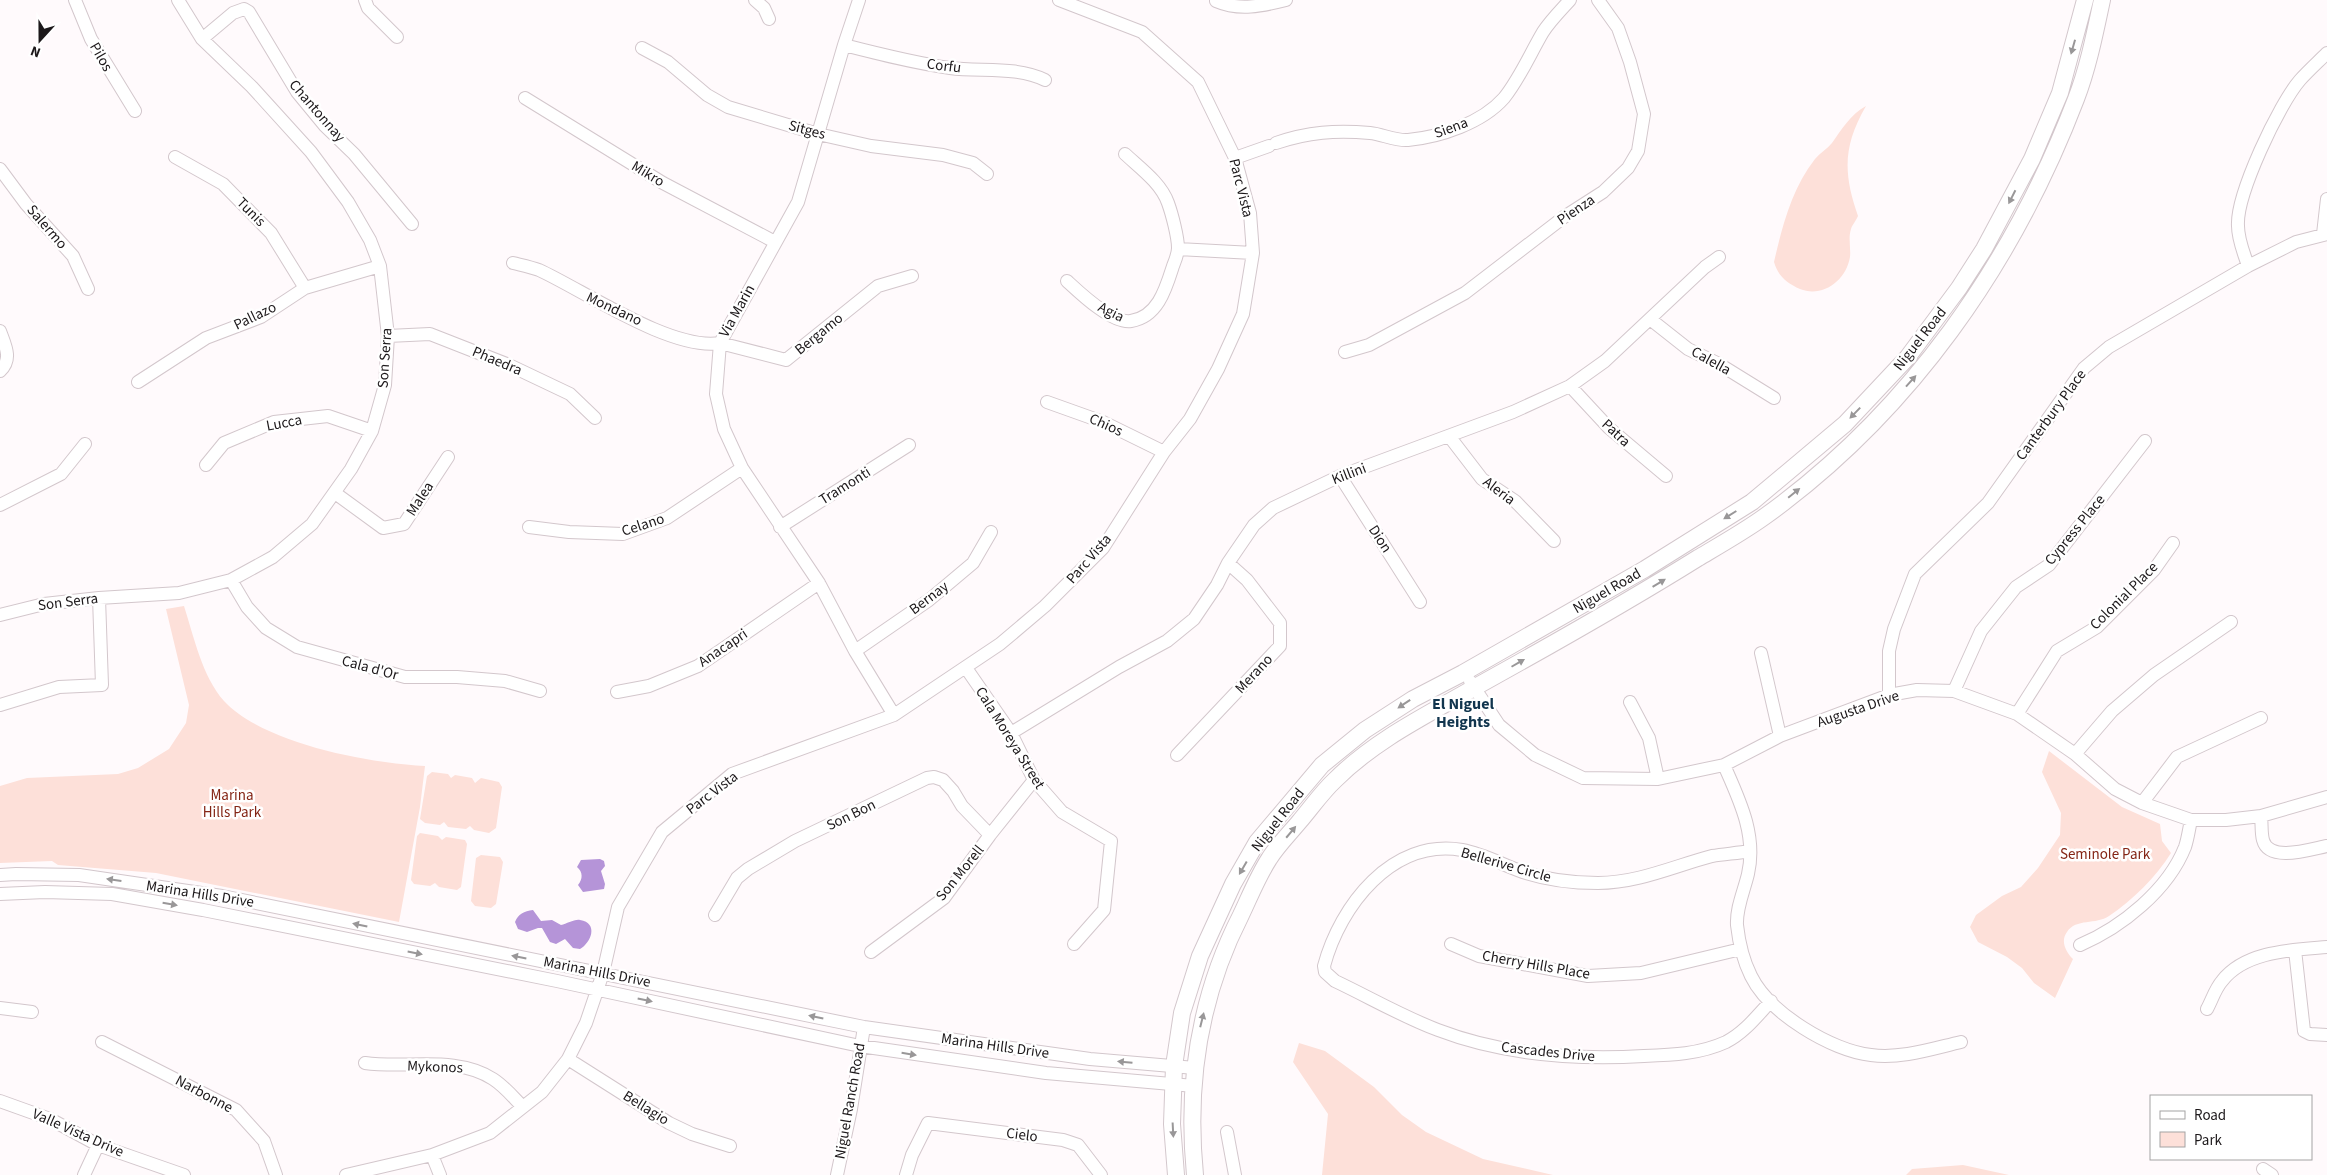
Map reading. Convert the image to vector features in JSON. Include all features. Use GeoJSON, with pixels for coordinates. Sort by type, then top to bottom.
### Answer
{"type":"FeatureCollection","features":[{"type":"Feature","properties":{"kind":"main road","name":"Niguel Road"},"geometry":{"type":"LineString","coordinates":[[1176,1175],[1172,1124],[1173,1085],[1182,1013],[1200,956],[1233,884],[1257,842],[1322,765],[1365,730],[1413,699],[1463,673],[1645,569],[1752,502],[1845,424],[1907,358],[1959,288],[1984,249],[2032,158],[2060,92],[2086,0]]}},
{"type":"Feature","properties":{"kind":"main road","name":"Niguel Road"},"geometry":{"type":"LineString","coordinates":[[1195,1175],[1191,1136],[1195,1068],[1201,1023],[1223,950],[1270,857],[1334,780],[1378,745],[1426,713],[1476,688],[1657,584],[1764,517],[1857,438],[1895,399],[1921,370],[1972,302],[2019,222],[2045,173],[2078,95],[2102,0]]}},
{"type":"Feature","properties":{"kind":"street","name":"Pilos"},"geometry":{"type":"LineString","coordinates":[[74,0],[91,39],[135,111]]}},
{"type":"Feature","properties":{"kind":"street","name":"Son Serra"},"geometry":{"type":"LineString","coordinates":[[0,615],[44,604],[99,598],[179,593],[231,580],[273,557],[312,524],[351,469],[372,431],[385,385],[388,336],[380,266],[370,240],[348,202],[311,152],[252,87],[202,39],[178,0]]}},
{"type":"Feature","properties":{"kind":"street"},"geometry":{"type":"LineString","coordinates":[[365,0],[368,8],[397,36]]}},
{"type":"Feature","properties":{"kind":"street"},"geometry":{"type":"LineString","coordinates":[[755,0],[764,8],[769,20]]}},
{"type":"Feature","properties":{"kind":"street","name":"Via Marin"},"geometry":{"type":"LineString","coordinates":[[860,0],[844,45],[798,202],[720,344],[716,394],[724,429],[742,468],[819,583],[855,651],[894,715]]}},
{"type":"Feature","properties":{"kind":"street","name":"Parc Vista"},"geometry":{"type":"LineString","coordinates":[[603,973],[618,907],[662,832],[732,774],[894,715],[1000,644],[1045,606],[1103,548],[1164,452],[1190,419],[1218,369],[1243,314],[1252,252],[1250,213],[1236,158],[1198,82],[1142,32],[1060,0]]}},
{"type":"Feature","properties":{"kind":"street"},"geometry":{"type":"LineString","coordinates":[[1216,1],[1230,7],[1263,6],[1286,0]]}},
{"type":"Feature","properties":{"kind":"street","name":"Siena"},"geometry":{"type":"LineString","coordinates":[[1236,158],[1300,134],[1330,132],[1371,133],[1406,140],[1446,132],[1479,117],[1503,98],[1532,54],[1544,31],[1570,0]]}},
{"type":"Feature","properties":{"kind":"street","name":"Pienza"},"geometry":{"type":"LineString","coordinates":[[1345,352],[1369,345],[1465,293],[1564,217],[1603,192],[1628,168],[1638,151],[1644,114],[1618,28],[1598,0]]}},
{"type":"Feature","properties":{"kind":"street","name":"Chantonnay"},"geometry":{"type":"LineString","coordinates":[[202,39],[233,13],[244,9],[249,12],[296,92],[360,160],[412,224]]}},
{"type":"Feature","properties":{"kind":"street","name":"Corfu"},"geometry":{"type":"LineString","coordinates":[[844,45],[919,63],[963,69],[1024,73],[1045,80]]}},
{"type":"Feature","properties":{"kind":"street","name":"Sitges"},"geometry":{"type":"LineString","coordinates":[[642,48],[668,62],[707,95],[728,107],[818,134],[870,146],[943,155],[973,163],[987,174]]}},
{"type":"Feature","properties":{"kind":"street"},"geometry":{"type":"LineString","coordinates":[[2248,266],[2242,248],[2238,225],[2242,194],[2278,114],[2299,81],[2327,53]]}},
{"type":"Feature","properties":{"kind":"street","name":"Mikro"},"geometry":{"type":"LineString","coordinates":[[525,98],[663,183],[775,242]]}},
{"type":"Feature","properties":{"kind":"street","name":"Agia"},"geometry":{"type":"LineString","coordinates":[[1068,281],[1086,299],[1122,320],[1131,321],[1148,314],[1157,305],[1164,293],[1178,249],[1168,202],[1158,186],[1125,154]]}},
{"type":"Feature","properties":{"kind":"street","name":"Tunis"},"geometry":{"type":"LineString","coordinates":[[175,157],[223,184],[271,233],[305,288]]}},
{"type":"Feature","properties":{"kind":"street","name":"Salermo"},"geometry":{"type":"LineString","coordinates":[[0,169],[26,204],[73,256],[88,289]]}},
{"type":"Feature","properties":{"kind":"street"},"geometry":{"type":"LineString","coordinates":[[2325,234],[2327,199]]}},
{"type":"Feature","properties":{"kind":"street","name":"Canterbury Place"},"geometry":{"type":"LineString","coordinates":[[1889,695],[1889,651],[1894,629],[1914,574],[1988,503],[2084,368],[2110,348],[2248,266],[2296,242],[2325,234]]}},
{"type":"Feature","properties":{"kind":"street"},"geometry":{"type":"LineString","coordinates":[[1178,249],[1252,252]]}},
{"type":"Feature","properties":{"kind":"street","name":"Killini"},"geometry":{"type":"LineString","coordinates":[[1011,733],[1119,667],[1167,641],[1194,619],[1217,585],[1228,563],[1273,503],[1513,412],[1570,386],[1605,361],[1705,267],[1719,257]]}},
{"type":"Feature","properties":{"kind":"street","name":"Mondano"},"geometry":{"type":"LineString","coordinates":[[513,263],[538,270],[619,313],[677,337],[710,345],[720,344]]}},
{"type":"Feature","properties":{"kind":"street","name":"Pallazo"},"geometry":{"type":"LineString","coordinates":[[138,382],[206,338],[260,317],[305,288],[380,266]]}},
{"type":"Feature","properties":{"kind":"street","name":"Bergamo"},"geometry":{"type":"LineString","coordinates":[[720,344],[786,360],[878,286],[912,276]]}},
{"type":"Feature","properties":{"kind":"street","name":"Calella"},"geometry":{"type":"LineString","coordinates":[[1650,320],[1688,349],[1719,364],[1774,398]]}},
{"type":"Feature","properties":{"kind":"street"},"geometry":{"type":"LineString","coordinates":[[0,331],[8,352],[4,366]]}},
{"type":"Feature","properties":{"kind":"street","name":"Phaedra"},"geometry":{"type":"LineString","coordinates":[[388,336],[430,334],[509,365],[570,394],[595,418]]}},
{"type":"Feature","properties":{"kind":"street","name":"Patra"},"geometry":{"type":"LineString","coordinates":[[1570,386],[1609,428],[1666,476]]}},
{"type":"Feature","properties":{"kind":"street","name":"Chios"},"geometry":{"type":"LineString","coordinates":[[1047,402],[1103,422],[1164,452]]}},
{"type":"Feature","properties":{"kind":"street","name":"Lucca"},"geometry":{"type":"LineString","coordinates":[[206,465],[224,443],[274,422],[328,416],[372,431]]}},
{"type":"Feature","properties":{"kind":"street","name":"Aleria"},"geometry":{"type":"LineString","coordinates":[[1449,436],[1482,479],[1514,502],[1554,541]]}},
{"type":"Feature","properties":{"kind":"street","name":"Cypress Place"},"geometry":{"type":"LineString","coordinates":[[1954,690],[1981,631],[2016,587],[2049,566],[2145,441]]}},
{"type":"Feature","properties":{"kind":"street"},"geometry":{"type":"LineString","coordinates":[[0,505],[61,474],[85,444]]}},
{"type":"Feature","properties":{"kind":"street","name":"Tramonti"},"geometry":{"type":"LineString","coordinates":[[780,527],[910,445]]}},
{"type":"Feature","properties":{"kind":"street","name":"Malea"},"geometry":{"type":"LineString","coordinates":[[335,493],[383,528],[404,524],[448,457]]}},
{"type":"Feature","properties":{"kind":"street","name":"Celano"},"geometry":{"type":"LineString","coordinates":[[529,527],[570,532],[623,534],[667,518],[742,468]]}},
{"type":"Feature","properties":{"kind":"street","name":"Dion"},"geometry":{"type":"LineString","coordinates":[[1340,476],[1420,602]]}},
{"type":"Feature","properties":{"kind":"street","name":"Bernay"},"geometry":{"type":"LineString","coordinates":[[855,651],[929,600],[973,563],[991,532]]}},
{"type":"Feature","properties":{"kind":"street","name":"Colonial Place"},"geometry":{"type":"LineString","coordinates":[[2017,714],[2057,651],[2096,627],[2154,570],[2172,543]]}},
{"type":"Feature","properties":{"kind":"street","name":"Merano"},"geometry":{"type":"LineString","coordinates":[[1178,755],[1280,646],[1280,623],[1247,580],[1228,563]]}},
{"type":"Feature","properties":{"kind":"street","name":"Cala d'Or"},"geometry":{"type":"LineString","coordinates":[[231,580],[247,608],[266,628],[298,647],[405,678],[457,677],[505,681],[540,691]]}},
{"type":"Feature","properties":{"kind":"street","name":"Anacapri"},"geometry":{"type":"LineString","coordinates":[[617,692],[649,686],[698,666],[819,583]]}},
{"type":"Feature","properties":{"kind":"street"},"geometry":{"type":"LineString","coordinates":[[0,705],[59,687],[102,685],[99,598]]}},
{"type":"Feature","properties":{"kind":"street"},"geometry":{"type":"LineString","coordinates":[[2075,754],[2112,712],[2154,674],[2231,622]]}},
{"type":"Feature","properties":{"kind":"street"},"geometry":{"type":"LineString","coordinates":[[1761,653],[1780,736]]}},
{"type":"Feature","properties":{"kind":"street","name":"Cala Moreya Street"},"geometry":{"type":"LineString","coordinates":[[966,668],[1011,733],[1034,780],[1062,812],[1111,841],[1104,910],[1074,944]]}},
{"type":"Feature","properties":{"kind":"street","name":"Augusta Drive"},"geometry":{"type":"LineString","coordinates":[[1463,673],[1476,688],[1499,725],[1535,755],[1583,778],[1658,778],[1724,765],[1780,736],[1889,695],[1917,690],[1954,690],[2017,714],[2075,754],[2115,789],[2142,803],[2191,820],[2226,820],[2261,816],[2327,797]]}},
{"type":"Feature","properties":{"kind":"street"},"geometry":{"type":"LineString","coordinates":[[1630,702],[1649,738],[1658,778]]}},
{"type":"Feature","properties":{"kind":"street"},"geometry":{"type":"LineString","coordinates":[[2142,803],[2177,757],[2261,718]]}},
{"type":"Feature","properties":{"kind":"street"},"geometry":{"type":"LineString","coordinates":[[1724,765],[1744,811],[1748,829],[1750,851],[1748,872],[1740,899],[1737,923],[1741,949],[1752,978],[1771,1002],[1819,1038],[1846,1050],[1871,1055],[1903,1055],[1961,1042]]}},
{"type":"Feature","properties":{"kind":"street","name":"Son Bon"},"geometry":{"type":"LineString","coordinates":[[715,915],[738,878],[748,869],[795,842],[927,778],[934,777],[942,780],[953,791],[962,806],[990,835]]}},
{"type":"Feature","properties":{"kind":"street","name":"Son Morell"},"geometry":{"type":"LineString","coordinates":[[871,952],[944,898],[990,835],[1034,780]]}},
{"type":"Feature","properties":{"kind":"street"},"geometry":{"type":"LineString","coordinates":[[2261,816],[2263,842],[2271,851],[2284,854],[2327,846]]}},
{"type":"Feature","properties":{"kind":"street"},"geometry":{"type":"LineString","coordinates":[[2080,945],[2098,937],[2113,927],[2160,886],[2171,872],[2185,846],[2191,820]]}},
{"type":"Feature","properties":{"kind":"street","name":"Bellerive Circle"},"geometry":{"type":"LineString","coordinates":[[1325,972],[1326,958],[1346,916],[1361,891],[1380,874],[1403,859],[1431,851],[1461,850],[1491,858],[1523,872],[1539,876],[1563,881],[1599,883],[1632,880],[1714,856],[1750,851]]}},
{"type":"Feature","properties":{"kind":"street","name":"Marina Hills Drive"},"geometry":{"type":"LineString","coordinates":[[0,875],[79,875],[222,896],[864,1027],[1090,1059],[1195,1068]]}},
{"type":"Feature","properties":{"kind":"street","name":"Marina Hills Drive"},"geometry":{"type":"LineString","coordinates":[[0,894],[45,892],[112,894],[212,912],[597,990],[860,1046],[1036,1071],[1194,1086]]}},
{"type":"Feature","properties":{"kind":"street","name":"Cherry Hills Place"},"geometry":{"type":"LineString","coordinates":[[1451,944],[1479,956],[1588,976],[1641,973],[1741,949]]}},
{"type":"Feature","properties":{"kind":"street"},"geometry":{"type":"LineString","coordinates":[[2207,1009],[2222,980],[2246,960],[2295,950],[2327,948]]}},
{"type":"Feature","properties":{"kind":"street"},"geometry":{"type":"LineString","coordinates":[[2295,950],[2304,1031],[2310,1034],[2327,1035]]}},
{"type":"Feature","properties":{"kind":"street","name":"Cascades Drive"},"geometry":{"type":"LineString","coordinates":[[1325,972],[1335,981],[1436,1029],[1472,1041],[1502,1048],[1569,1057],[1601,1058],[1664,1055],[1705,1050],[1726,1041],[1744,1030],[1771,1002]]}},
{"type":"Feature","properties":{"kind":"street"},"geometry":{"type":"LineString","coordinates":[[346,1175],[432,1155],[490,1133],[542,1092],[568,1059],[586,1023],[603,973]]}},
{"type":"Feature","properties":{"kind":"street"},"geometry":{"type":"LineString","coordinates":[[0,1008],[32,1012]]}},
{"type":"Feature","properties":{"kind":"street","name":"Niguel Ranch Road"},"geometry":{"type":"LineString","coordinates":[[837,1175],[851,1109],[864,1027]]}},
{"type":"Feature","properties":{"kind":"street","name":"Narbonne"},"geometry":{"type":"LineString","coordinates":[[102,1042],[236,1110],[264,1141],[276,1175]]}},
{"type":"Feature","properties":{"kind":"street","name":"Bellagio"},"geometry":{"type":"LineString","coordinates":[[568,1059],[669,1123],[692,1134],[730,1146]]}},
{"type":"Feature","properties":{"kind":"street","name":"Mykonos"},"geometry":{"type":"LineString","coordinates":[[365,1063],[382,1065],[443,1064],[471,1069],[496,1081],[522,1106]]}},
{"type":"Feature","properties":{"kind":"street","name":"Valle Vista Drive"},"geometry":{"type":"LineString","coordinates":[[0,1101],[50,1119],[98,1145],[184,1175]]}},
{"type":"Feature","properties":{"kind":"street","name":"Cielo"},"geometry":{"type":"LineString","coordinates":[[906,1175],[912,1155],[928,1123],[1063,1140],[1078,1145],[1101,1175]]}},
{"type":"Feature","properties":{"kind":"street"},"geometry":{"type":"LineString","coordinates":[[1227,1132],[1235,1175]]}},
{"type":"Feature","properties":{"kind":"street"},"geometry":{"type":"LineString","coordinates":[[84,1175],[98,1145]]}},
{"type":"Feature","properties":{"kind":"street"},"geometry":{"type":"LineString","coordinates":[[432,1155],[440,1175]]}},
{"type":"Feature","properties":{"kind":"green space"},"geometry":{"type":"Polygon","coordinates":[[[1866,106],[1858,120],[1849,147],[1848,173],[1858,216],[1850,232],[1848,266],[1838,280],[1824,289],[1808,291],[1800,289],[1784,278],[1774,262],[1789,208],[1800,182],[1815,159],[1832,143],[1851,118],[1866,106]]]}},
{"type":"Feature","properties":{"kind":"green space","name":"Marina Hills Park"},"geometry":{"type":"Polygon","coordinates":[[[184,606],[204,668],[210,680],[224,701],[242,716],[264,729],[318,749],[376,761],[425,766],[420,807],[399,922],[156,873],[58,865],[52,861],[0,863],[0,786],[27,778],[118,774],[138,768],[169,749],[186,723],[189,705],[166,609],[184,606]]]}},
{"type":"Feature","properties":{"kind":"green space","name":"Seminole Park"},"geometry":{"type":"Polygon","coordinates":[[[2049,751],[2122,807],[2160,824],[2162,841],[2171,853],[2151,879],[2118,910],[2104,919],[2076,925],[2067,932],[2064,943],[2073,959],[2055,998],[2034,983],[2022,968],[2007,957],[1978,942],[1970,927],[1976,915],[2002,896],[2021,887],[2038,868],[2060,835],[2061,813],[2042,772],[2049,751]]]}},
{"type":"Feature","properties":{"kind":"green space"},"geometry":{"type":"Polygon","coordinates":[[[432,772],[448,774],[451,778],[455,775],[472,778],[475,783],[481,778],[499,782],[502,787],[496,828],[489,833],[474,830],[470,826],[466,829],[448,827],[444,822],[440,825],[425,823],[420,819],[427,776],[432,772]]]}},
{"type":"Feature","properties":{"kind":"green space"},"geometry":{"type":"Polygon","coordinates":[[[420,833],[438,836],[442,840],[446,837],[465,840],[467,844],[461,887],[457,890],[439,887],[435,883],[430,886],[414,884],[411,880],[417,836],[420,833]]]}},
{"type":"Feature","properties":{"kind":"green space"},"geometry":{"type":"Polygon","coordinates":[[[481,855],[500,857],[503,862],[496,904],[491,908],[475,906],[471,901],[476,858],[481,855]]]}},
{"type":"Feature","properties":{"kind":"green space"},"geometry":{"type":"Polygon","coordinates":[[[1299,1043],[1325,1051],[1374,1087],[1402,1115],[1426,1132],[1483,1159],[1553,1175],[1322,1175],[1328,1114],[1293,1062],[1299,1043]]]}},
{"type":"Feature","properties":{"kind":"green space"},"geometry":{"type":"Polygon","coordinates":[[[1963,1165],[2009,1175],[1906,1175],[1912,1169],[1963,1165]]]}},
{"type":"Feature","properties":{"kind":"shaded area"},"geometry":{"type":"Polygon","coordinates":[[[600,859],[604,861],[605,866],[601,871],[605,884],[604,889],[583,892],[578,885],[582,876],[577,867],[581,860],[600,859]]]}},
{"type":"Feature","properties":{"kind":"shaded area"},"geometry":{"type":"Polygon","coordinates":[[[533,910],[541,921],[552,920],[561,925],[578,920],[586,922],[590,925],[591,929],[590,938],[580,949],[573,948],[565,939],[556,944],[550,942],[542,928],[527,932],[518,929],[515,922],[518,917],[524,912],[533,910]]]}},
{"type":"Feature","properties":{"kind":"district","name":"El Niguel Heights"},"geometry":{"type":"Point","coordinates":[1463,713]}}]}
